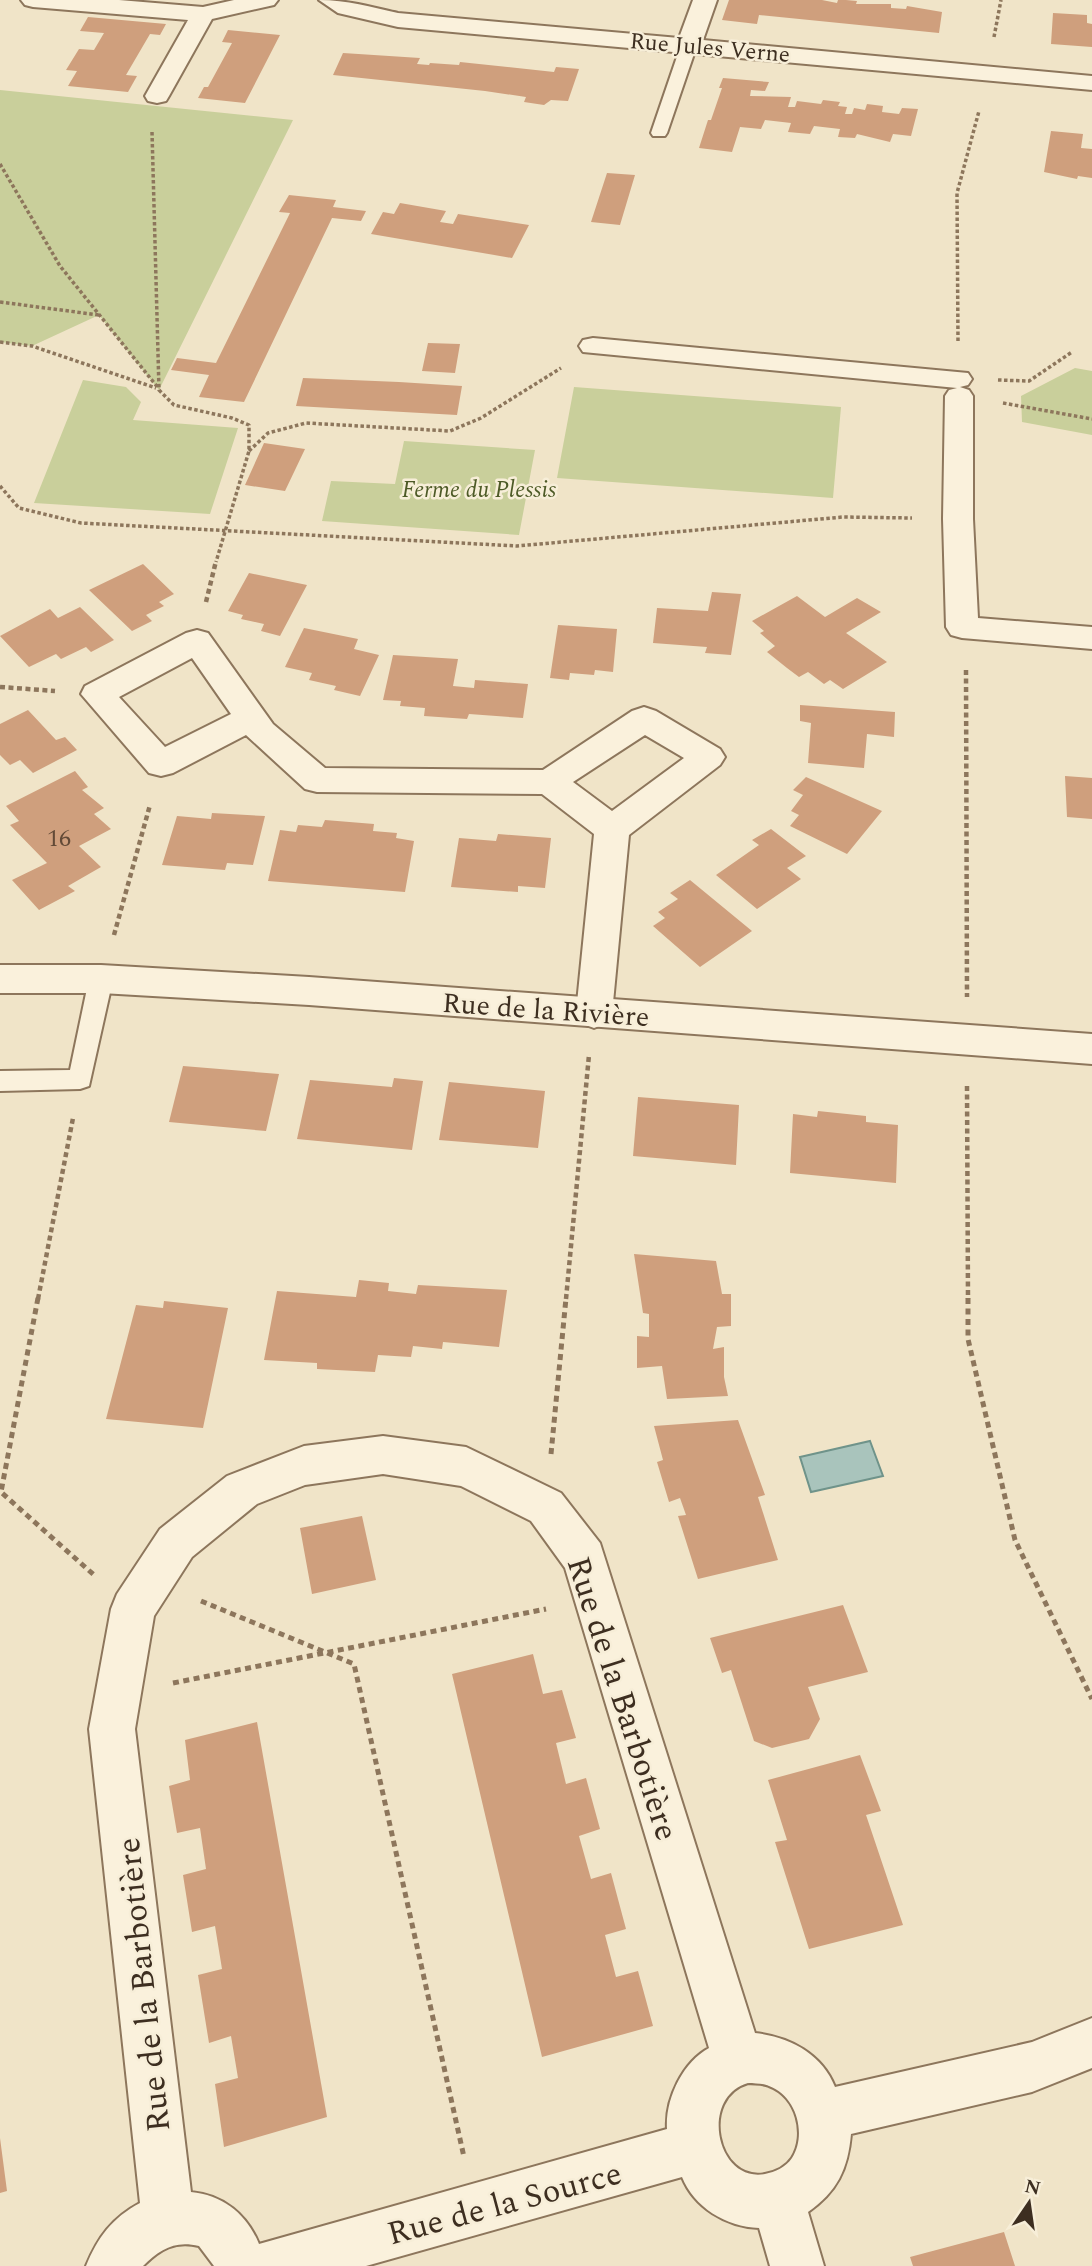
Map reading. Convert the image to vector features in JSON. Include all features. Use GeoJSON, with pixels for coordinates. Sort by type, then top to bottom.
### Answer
{"type":"FeatureCollection","features":[{"type":"Feature","properties":{"kind":"street"},"geometry":{"type":"LineString","coordinates":[[33,0],[203,14],[266,0]]}},
{"type":"Feature","properties":{"kind":"street","name":"Rue Jules Verne"},"geometry":{"type":"LineString","coordinates":[[331,0],[339,6],[358,12],[398,20],[1092,83]]}},
{"type":"Feature","properties":{"kind":"street"},"geometry":{"type":"LineString","coordinates":[[688,45],[705,0]]}},
{"type":"Feature","properties":{"kind":"street"},"geometry":{"type":"LineString","coordinates":[[157,96],[203,14]]}},
{"type":"Feature","properties":{"kind":"street"},"geometry":{"type":"LineString","coordinates":[[593,346],[958,387],[958,519],[962,627],[1092,638]]}},
{"type":"Feature","properties":{"kind":"street"},"geometry":{"type":"LineString","coordinates":[[251,718],[161,764],[97,694],[197,641],[261,732],[317,780],[549,782],[644,719],[708,757],[612,829],[594,1013]]}},
{"type":"Feature","properties":{"kind":"street"},"geometry":{"type":"LineString","coordinates":[[549,782],[612,829]]}},
{"type":"Feature","properties":{"kind":"street","name":"Rue de la Rivière"},"geometry":{"type":"LineString","coordinates":[[0,979],[101,979],[309,991],[1092,1049]]}},
{"type":"Feature","properties":{"kind":"street","name":"Rue de la Barbotière"},"geometry":{"type":"LineString","coordinates":[[168,2217],[112,1729],[142,1595],[176,1543],[242,1490],[304,1466],[383,1455],[466,1467],[546,1507],[584,1558],[738,2060]]}},
{"type":"Feature","properties":{"kind":"street"},"geometry":{"type":"LineString","coordinates":[[823,2115],[1032,2067],[1092,2043]]}},
{"type":"Feature","properties":{"kind":"street"},"geometry":{"type":"LineString","coordinates":[[738,2060],[769,2060],[790,2069],[807,2084],[823,2115],[824,2143],[817,2169],[801,2188],[768,2203],[747,2201],[728,2193],[704,2168],[695,2147],[693,2115],[704,2086],[713,2074],[738,2060]]}},
{"type":"Feature","properties":{"kind":"street","name":"Rue de la Source"},"geometry":{"type":"LineString","coordinates":[[271,2266],[695,2147]]}},
{"type":"Feature","properties":{"kind":"street"},"geometry":{"type":"LineString","coordinates":[[778,2200],[797,2266]]}},
{"type":"Feature","properties":{"kind":"street"},"geometry":{"type":"LineString","coordinates":[[113,2266],[124,2246],[137,2233],[168,2217],[194,2218],[217,2228],[234,2248],[241,2266]]}},
{"type":"Feature","properties":{"kind":"lane"},"geometry":{"type":"LineString","coordinates":[[659,133],[688,45]]}},
{"type":"Feature","properties":{"kind":"lane"},"geometry":{"type":"LineString","coordinates":[[0,1081],[80,1079],[101,979]]}},
{"type":"Feature","properties":{"kind":"path"},"geometry":{"type":"LineString","coordinates":[[958,387],[957,193],[987,72],[1001,0]]}},
{"type":"Feature","properties":{"kind":"path"},"geometry":{"type":"LineString","coordinates":[[157,96],[151,110],[159,390]]}},
{"type":"Feature","properties":{"kind":"path"},"geometry":{"type":"LineString","coordinates":[[0,164],[60,266],[159,390],[174,405],[232,418],[249,425],[249,451],[223,531],[197,641]]}},
{"type":"Feature","properties":{"kind":"path"},"geometry":{"type":"LineString","coordinates":[[0,302],[99,315]]}},
{"type":"Feature","properties":{"kind":"path"},"geometry":{"type":"LineString","coordinates":[[0,342],[32,346],[159,390]]}},
{"type":"Feature","properties":{"kind":"path"},"geometry":{"type":"LineString","coordinates":[[249,451],[268,433],[306,423],[450,431],[481,418],[593,346]]}},
{"type":"Feature","properties":{"kind":"path"},"geometry":{"type":"LineString","coordinates":[[958,387],[1029,381],[1072,352]]}},
{"type":"Feature","properties":{"kind":"path"},"geometry":{"type":"LineString","coordinates":[[958,387],[1092,419]]}},
{"type":"Feature","properties":{"kind":"path"},"geometry":{"type":"LineString","coordinates":[[0,486],[3,486],[19,508],[81,523],[517,546],[843,517],[958,519]]}},
{"type":"Feature","properties":{"kind":"path"},"geometry":{"type":"LineString","coordinates":[[962,627],[967,662],[968,1339],[1015,1540],[1092,1699]]}},
{"type":"Feature","properties":{"kind":"path"},"geometry":{"type":"LineString","coordinates":[[0,687],[97,694]]}},
{"type":"Feature","properties":{"kind":"path"},"geometry":{"type":"LineString","coordinates":[[101,979],[161,764]]}},
{"type":"Feature","properties":{"kind":"path"},"geometry":{"type":"LineString","coordinates":[[546,1507],[594,1013]]}},
{"type":"Feature","properties":{"kind":"path"},"geometry":{"type":"LineString","coordinates":[[80,1079],[1,1492],[142,1595],[327,1653],[354,1664],[476,2210]]}},
{"type":"Feature","properties":{"kind":"path"},"geometry":{"type":"LineString","coordinates":[[112,1729],[157,1686],[564,1605],[600,1603]]}},
{"type":"Feature","properties":{"kind":"green space"},"geometry":{"type":"Polygon","coordinates":[[[0,90],[293,120],[159,390],[99,315],[32,346],[0,342],[0,90]]]}},
{"type":"Feature","properties":{"kind":"green space"},"geometry":{"type":"Polygon","coordinates":[[[1075,368],[1092,371],[1092,435],[1022,422],[1021,396],[1075,368]]]}},
{"type":"Feature","properties":{"kind":"green space"},"geometry":{"type":"Polygon","coordinates":[[[83,380],[126,387],[141,402],[133,420],[238,428],[210,514],[34,503],[83,380]]]}},
{"type":"Feature","properties":{"kind":"green space"},"geometry":{"type":"Polygon","coordinates":[[[574,387],[841,407],[833,498],[557,478],[574,387]]]}},
{"type":"Feature","properties":{"kind":"green space","name":"Ferme du Plessis"},"geometry":{"type":"Polygon","coordinates":[[[404,441],[535,450],[519,535],[322,521],[331,481],[395,484],[404,441]]]}},
{"type":"Feature","properties":{"kind":"water"},"geometry":{"type":"Polygon","coordinates":[[[870,1441],[883,1476],[811,1492],[800,1457],[870,1441]]]}},
{"type":"Feature","properties":{"kind":"building"},"geometry":{"type":"Polygon","coordinates":[[[729,0],[822,0],[837,3],[838,0],[846,0],[857,1],[856,4],[891,4],[891,8],[906,9],[907,6],[942,12],[939,33],[759,15],[757,24],[722,20],[729,0]]]}},
{"type":"Feature","properties":{"kind":"building"},"geometry":{"type":"Polygon","coordinates":[[[1053,13],[1087,15],[1087,23],[1092,24],[1092,47],[1051,44],[1053,13]]]}},
{"type":"Feature","properties":{"kind":"building"},"geometry":{"type":"Polygon","coordinates":[[[88,17],[166,24],[160,35],[150,34],[126,75],[137,76],[128,92],[68,86],[77,71],[66,70],[79,49],[94,50],[104,33],[80,31],[88,17]]]}},
{"type":"Feature","properties":{"kind":"building"},"geometry":{"type":"Polygon","coordinates":[[[228,30],[280,35],[245,103],[198,98],[204,87],[208,87],[232,43],[222,42],[228,30]]]}},
{"type":"Feature","properties":{"kind":"building"},"geometry":{"type":"Polygon","coordinates":[[[343,53],[420,58],[417,64],[429,65],[459,65],[460,62],[554,72],[556,67],[579,69],[568,101],[551,100],[544,105],[524,102],[526,97],[485,91],[333,75],[343,53]]]}},
{"type":"Feature","properties":{"kind":"building"},"geometry":{"type":"Polygon","coordinates":[[[723,78],[769,82],[765,91],[751,90],[750,96],[791,97],[788,107],[795,107],[797,101],[821,104],[823,100],[840,102],[838,106],[847,107],[845,114],[852,114],[854,108],[865,110],[867,104],[883,106],[882,112],[899,114],[902,108],[918,109],[911,136],[893,134],[890,142],[857,134],[855,138],[838,137],[840,129],[814,126],[810,134],[788,132],[791,123],[765,120],[761,129],[740,127],[732,152],[699,148],[722,88],[719,88],[723,78]]]}},
{"type":"Feature","properties":{"kind":"building"},"geometry":{"type":"Polygon","coordinates":[[[1051,131],[1083,134],[1081,148],[1092,149],[1092,178],[1078,176],[1077,179],[1044,172],[1051,131]]]}},
{"type":"Feature","properties":{"kind":"building"},"geometry":{"type":"Polygon","coordinates":[[[607,173],[635,175],[620,225],[591,222],[607,173]]]}},
{"type":"Feature","properties":{"kind":"building"},"geometry":{"type":"Polygon","coordinates":[[[289,195],[336,200],[333,207],[366,211],[361,221],[332,218],[244,402],[199,397],[209,375],[171,370],[177,358],[216,363],[290,213],[279,212],[289,195]]]}},
{"type":"Feature","properties":{"kind":"building"},"geometry":{"type":"Polygon","coordinates":[[[400,203],[446,211],[440,222],[453,224],[458,214],[529,225],[512,258],[371,234],[383,212],[394,214],[400,203]]]}},
{"type":"Feature","properties":{"kind":"building"},"geometry":{"type":"Polygon","coordinates":[[[428,343],[460,344],[455,373],[422,371],[428,343]]]}},
{"type":"Feature","properties":{"kind":"building","name":"Ferme du Plessis"},"geometry":{"type":"Polygon","coordinates":[[[303,378],[462,386],[457,415],[296,406],[303,378]]]}},
{"type":"Feature","properties":{"kind":"building"},"geometry":{"type":"Polygon","coordinates":[[[264,443],[305,449],[285,491],[245,485],[264,443]]]}},
{"type":"Feature","properties":{"kind":"building"},"geometry":{"type":"Polygon","coordinates":[[[143,564],[174,594],[159,602],[164,606],[146,615],[152,621],[132,631],[89,590],[143,564]]]}},
{"type":"Feature","properties":{"kind":"building"},"geometry":{"type":"Polygon","coordinates":[[[249,573],[307,585],[280,636],[261,631],[264,624],[241,619],[243,615],[228,611],[249,573]]]}},
{"type":"Feature","properties":{"kind":"building"},"geometry":{"type":"Polygon","coordinates":[[[712,592],[741,594],[731,655],[705,653],[707,647],[653,643],[657,608],[708,611],[712,592]]]}},
{"type":"Feature","properties":{"kind":"building"},"geometry":{"type":"Polygon","coordinates":[[[797,596],[825,617],[857,598],[881,612],[846,633],[887,662],[843,689],[830,680],[824,684],[808,672],[799,677],[767,652],[775,646],[760,633],[764,631],[752,621],[797,596]]]}},
{"type":"Feature","properties":{"kind":"building"},"geometry":{"type":"Polygon","coordinates":[[[80,607],[114,640],[91,652],[86,647],[61,659],[56,654],[29,667],[0,636],[50,609],[58,618],[80,607]]]}},
{"type":"Feature","properties":{"kind":"building"},"geometry":{"type":"Polygon","coordinates":[[[558,625],[617,629],[613,672],[595,670],[594,675],[570,673],[569,680],[550,678],[558,625]]]}},
{"type":"Feature","properties":{"kind":"building"},"geometry":{"type":"Polygon","coordinates":[[[304,628],[358,639],[354,649],[379,655],[360,696],[334,690],[336,686],[309,680],[312,673],[285,667],[304,628]]]}},
{"type":"Feature","properties":{"kind":"building"},"geometry":{"type":"Polygon","coordinates":[[[393,655],[458,659],[453,686],[474,688],[475,680],[528,684],[523,718],[469,714],[467,719],[424,716],[425,708],[400,706],[401,701],[383,700],[393,655]]]}},
{"type":"Feature","properties":{"kind":"building"},"geometry":{"type":"Polygon","coordinates":[[[800,705],[895,712],[894,737],[867,734],[864,768],[808,763],[811,723],[800,721],[800,705]]]}},
{"type":"Feature","properties":{"kind":"building"},"geometry":{"type":"Polygon","coordinates":[[[28,710],[56,740],[65,737],[77,750],[33,773],[20,760],[10,765],[0,755],[0,724],[28,710]]]}},
{"type":"Feature","properties":{"kind":"building"},"geometry":{"type":"Polygon","coordinates":[[[75,771],[88,787],[82,790],[104,808],[94,814],[111,829],[79,846],[101,867],[68,886],[75,891],[39,910],[12,880],[47,863],[10,825],[19,821],[6,806],[75,771]]]}},
{"type":"Feature","properties":{"kind":"building"},"geometry":{"type":"Polygon","coordinates":[[[1065,776],[1092,778],[1092,819],[1067,817],[1065,776]]]}},
{"type":"Feature","properties":{"kind":"building"},"geometry":{"type":"Polygon","coordinates":[[[806,777],[882,811],[847,854],[790,826],[799,815],[791,811],[803,795],[793,790],[806,777]]]}},
{"type":"Feature","properties":{"kind":"building"},"geometry":{"type":"Polygon","coordinates":[[[212,813],[265,816],[253,865],[227,863],[225,870],[162,865],[177,816],[211,819],[212,813]]]}},
{"type":"Feature","properties":{"kind":"building"},"geometry":{"type":"Polygon","coordinates":[[[325,820],[374,824],[373,831],[397,833],[396,838],[414,841],[405,892],[268,881],[280,830],[296,832],[298,825],[322,827],[325,820]]]}},
{"type":"Feature","properties":{"kind":"building"},"geometry":{"type":"Polygon","coordinates":[[[771,829],[806,856],[787,868],[801,879],[757,909],[716,875],[759,845],[752,840],[771,829]]]}},
{"type":"Feature","properties":{"kind":"building"},"geometry":{"type":"Polygon","coordinates":[[[498,834],[551,838],[545,888],[518,886],[518,892],[451,887],[459,838],[496,841],[498,834]]]}},
{"type":"Feature","properties":{"kind":"building"},"geometry":{"type":"Polygon","coordinates":[[[690,880],[752,931],[700,967],[653,926],[665,918],[658,912],[678,899],[670,893],[690,880]]]}},
{"type":"Feature","properties":{"kind":"building"},"geometry":{"type":"Polygon","coordinates":[[[183,1066],[279,1074],[266,1131],[169,1122],[183,1066]]]}},
{"type":"Feature","properties":{"kind":"building"},"geometry":{"type":"Polygon","coordinates":[[[394,1078],[423,1081],[412,1150],[297,1139],[310,1080],[392,1087],[394,1078]]]}},
{"type":"Feature","properties":{"kind":"building"},"geometry":{"type":"Polygon","coordinates":[[[449,1082],[545,1091],[538,1148],[439,1140],[449,1082]]]}},
{"type":"Feature","properties":{"kind":"building"},"geometry":{"type":"Polygon","coordinates":[[[638,1097],[739,1105],[736,1165],[633,1156],[638,1097]]]}},
{"type":"Feature","properties":{"kind":"building"},"geometry":{"type":"Polygon","coordinates":[[[818,1111],[866,1116],[866,1122],[898,1125],[896,1183],[790,1173],[793,1114],[817,1117],[818,1111]]]}},
{"type":"Feature","properties":{"kind":"building"},"geometry":{"type":"Polygon","coordinates":[[[634,1254],[716,1261],[722,1294],[731,1294],[731,1326],[717,1327],[713,1349],[724,1347],[724,1377],[728,1396],[667,1399],[662,1366],[637,1368],[637,1336],[649,1337],[649,1314],[643,1313],[634,1254]]]}},
{"type":"Feature","properties":{"kind":"building"},"geometry":{"type":"Polygon","coordinates":[[[359,1280],[389,1283],[388,1291],[416,1294],[418,1285],[507,1290],[499,1347],[443,1342],[442,1349],[413,1346],[411,1357],[378,1355],[375,1372],[317,1369],[317,1363],[264,1360],[277,1291],[356,1297],[359,1280]]]}},
{"type":"Feature","properties":{"kind":"building"},"geometry":{"type":"Polygon","coordinates":[[[164,1301],[228,1308],[203,1428],[106,1419],[136,1305],[163,1308],[164,1301]]]}},
{"type":"Feature","properties":{"kind":"building"},"geometry":{"type":"Polygon","coordinates":[[[738,1420],[765,1495],[758,1497],[778,1560],[698,1579],[678,1516],[686,1515],[680,1498],[669,1502],[657,1462],[663,1460],[654,1426],[738,1420]]]}},
{"type":"Feature","properties":{"kind":"building"},"geometry":{"type":"Polygon","coordinates":[[[362,1516],[376,1580],[312,1594],[300,1528],[362,1516]]]}},
{"type":"Feature","properties":{"kind":"building"},"geometry":{"type":"Polygon","coordinates":[[[843,1605],[868,1672],[808,1687],[820,1719],[809,1739],[772,1748],[754,1741],[731,1670],[722,1673],[710,1638],[843,1605]]]}},
{"type":"Feature","properties":{"kind":"building"},"geometry":{"type":"Polygon","coordinates":[[[533,1654],[543,1694],[562,1690],[576,1738],[556,1743],[566,1784],[586,1778],[600,1829],[579,1836],[591,1879],[611,1873],[626,1929],[605,1935],[616,1977],[638,1971],[653,2026],[542,2057],[452,1674],[533,1654]]]}},
{"type":"Feature","properties":{"kind":"building"},"geometry":{"type":"Polygon","coordinates":[[[257,1722],[327,2117],[224,2147],[215,2084],[238,2078],[231,2036],[209,2043],[198,1975],[222,1969],[215,1926],[192,1932],[183,1875],[206,1869],[200,1828],[177,1833],[169,1786],[190,1780],[185,1740],[257,1722]]]}},
{"type":"Feature","properties":{"kind":"building"},"geometry":{"type":"Polygon","coordinates":[[[860,1755],[881,1811],[866,1815],[903,1925],[809,1949],[775,1842],[787,1840],[768,1780],[860,1755]]]}},
{"type":"Feature","properties":{"kind":"building"},"geometry":{"type":"Polygon","coordinates":[[[0,2138],[7,2191],[0,2193],[0,2138]]]}},
{"type":"Feature","properties":{"kind":"building"},"geometry":{"type":"Polygon","coordinates":[[[1004,2232],[1015,2266],[913,2266],[910,2257],[1004,2232]]]}}]}
